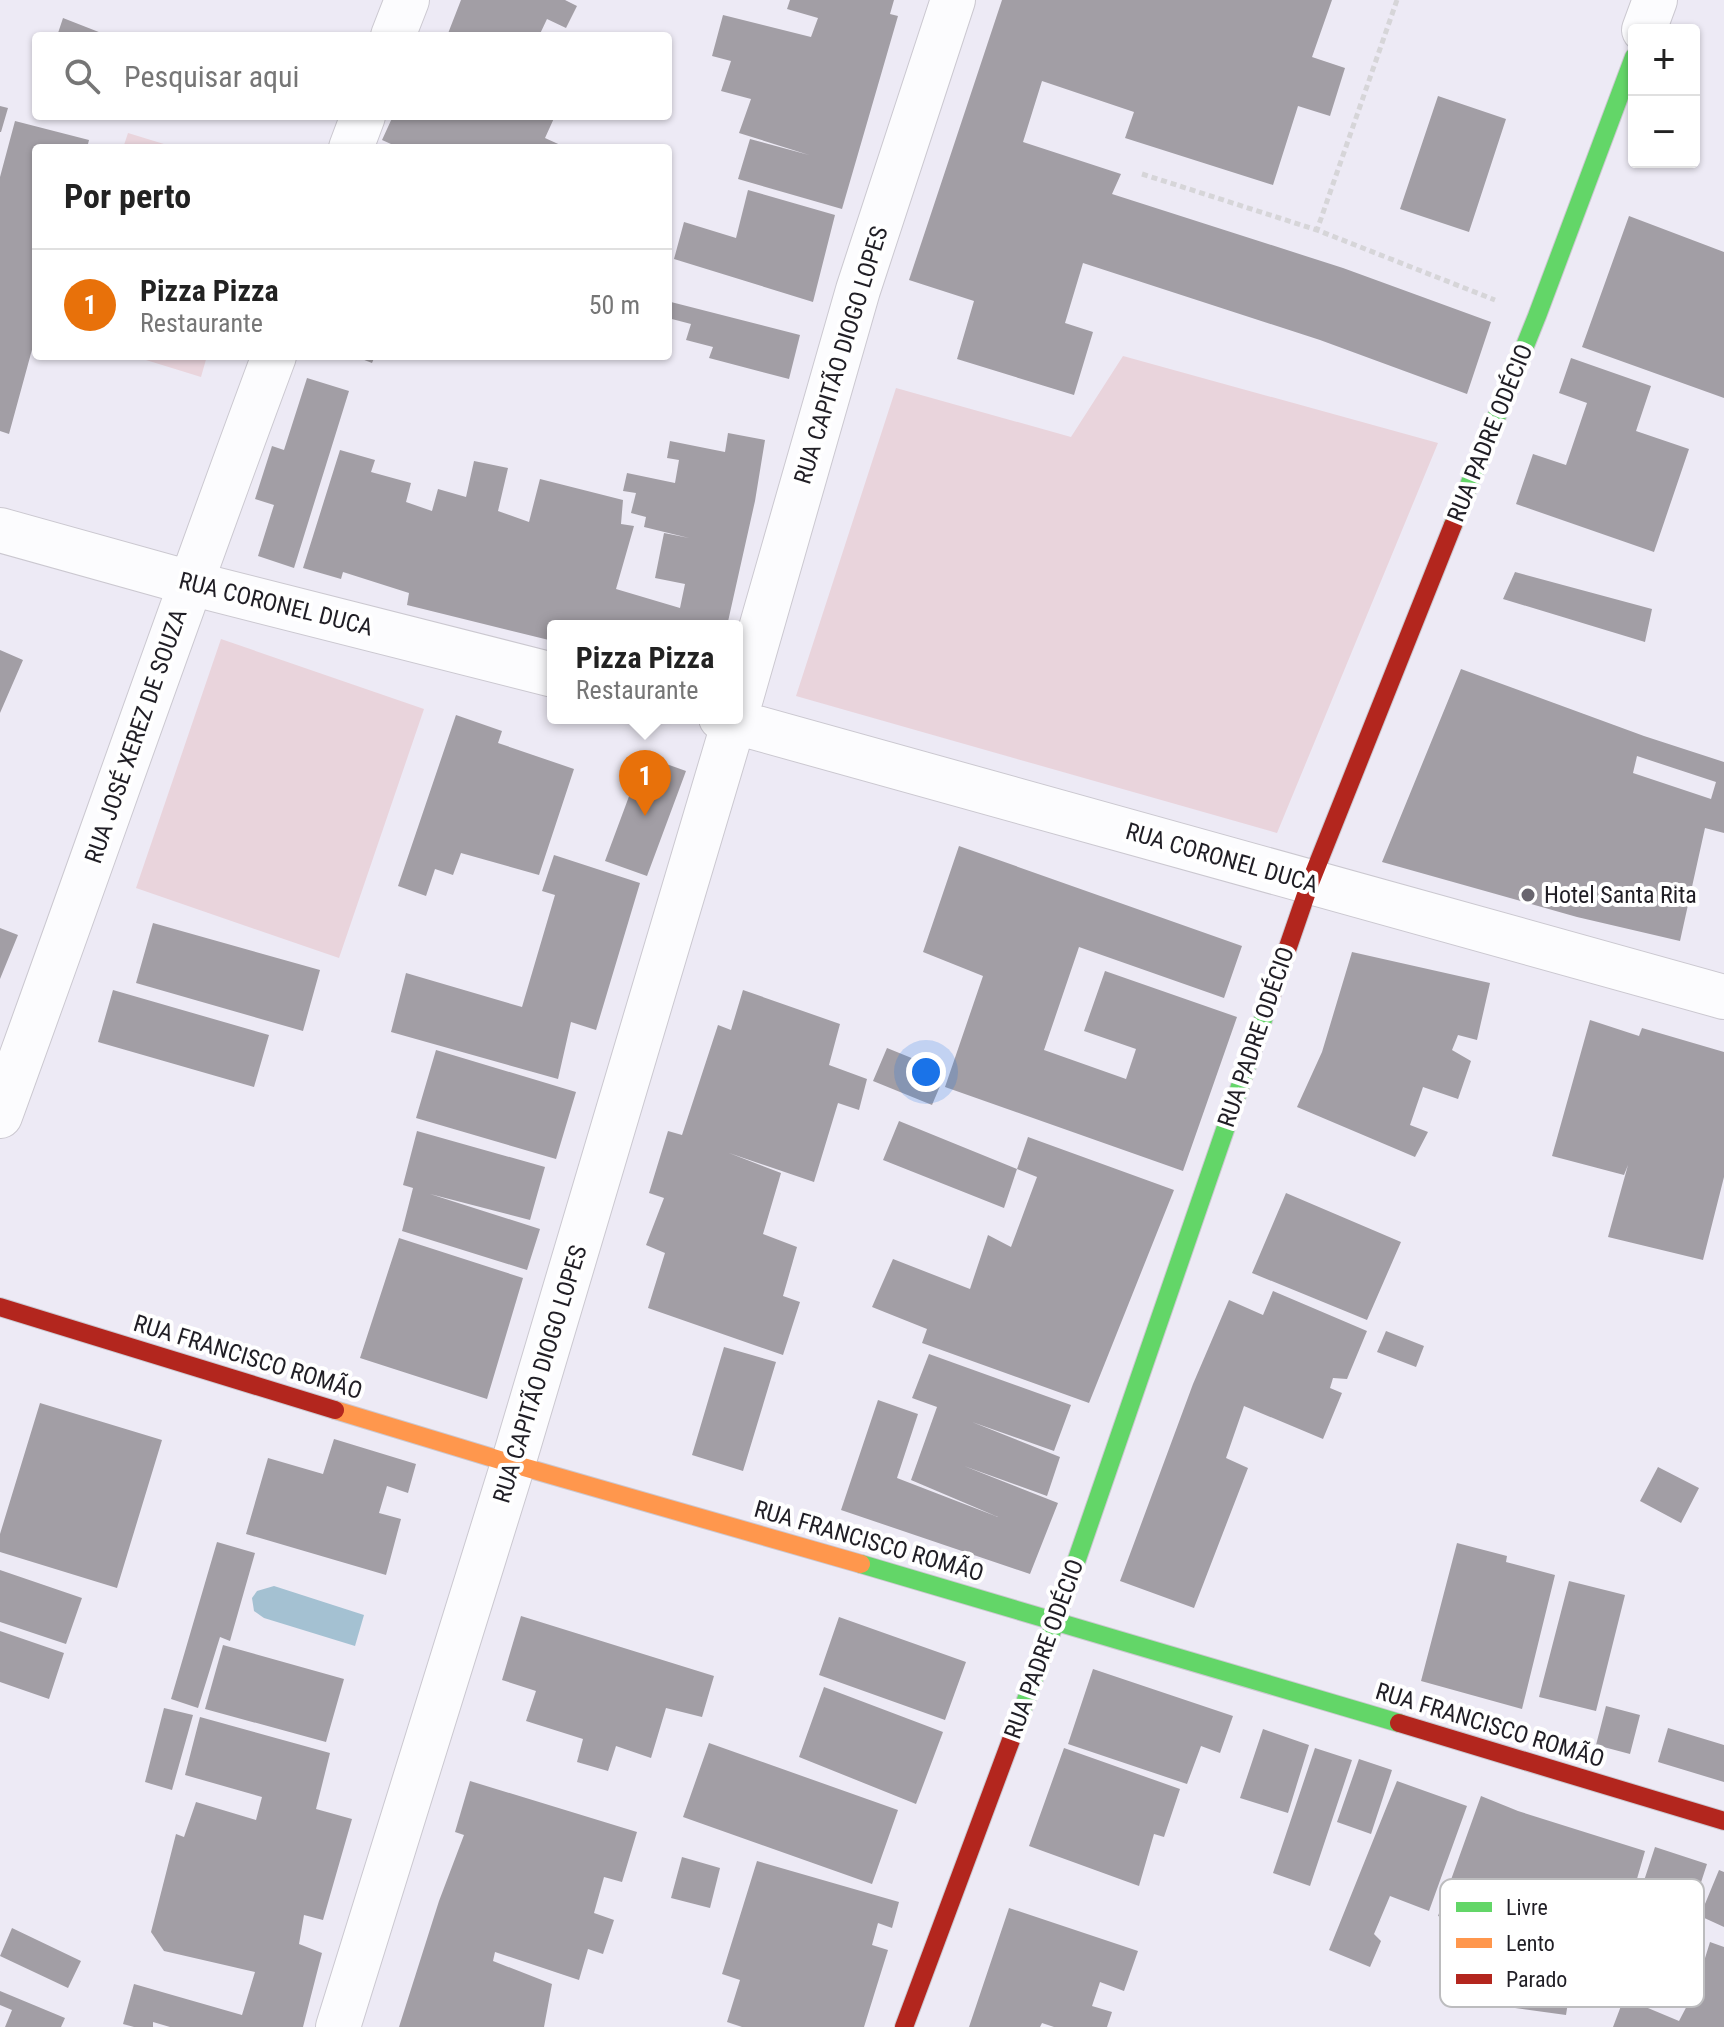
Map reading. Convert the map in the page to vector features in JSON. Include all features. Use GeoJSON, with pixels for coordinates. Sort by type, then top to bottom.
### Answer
{"type":"FeatureCollection","features":[{"type":"Feature","properties":{"kind":"street"},"geometry":{"type":"LineString","coordinates":[[395,32],[407,0]]}},
{"type":"Feature","properties":{"kind":"street","name":"RUA CAPITÃO DIOGO LOPES"},"geometry":{"type":"LineString","coordinates":[[743,680],[858,290],[953,0]]}},
{"type":"Feature","properties":{"kind":"street"},"geometry":{"type":"LineString","coordinates":[[1646,24],[1655,0]]}},
{"type":"Feature","properties":{"kind":"street","name":"RUA PADRE ODÉCIO"},"geometry":{"type":"LineString","coordinates":[[904,2027],[1056,1620],[1310,883],[1537,316],[1628,73]]}},
{"type":"Feature","properties":{"kind":"street"},"geometry":{"type":"LineString","coordinates":[[352,144],[362,120]]}},
{"type":"Feature","properties":{"kind":"street","name":"RUA JOSÉ XEREZ DE SOUZA"},"geometry":{"type":"LineString","coordinates":[[0,1116],[273,360]]}},
{"type":"Feature","properties":{"kind":"street","name":"RUA CORONEL DUCA"},"geometry":{"type":"LineString","coordinates":[[0,530],[190,583],[547,673]]}},
{"type":"Feature","properties":{"kind":"street","name":"RUA CORONEL DUCA"},"geometry":{"type":"LineString","coordinates":[[743,720],[1310,883],[1724,997]]}},
{"type":"Feature","properties":{"kind":"street","name":"RUA CAPITÃO DIOGO LOPES"},"geometry":{"type":"LineString","coordinates":[[338,2027],[513,1464],[730,724]]}},
{"type":"Feature","properties":{"kind":"street","name":"RUA FRANCISCO ROMÃO"},"geometry":{"type":"LineString","coordinates":[[0,1307],[513,1464],[1056,1620],[1724,1821]]}},
{"type":"Feature","properties":{"kind":"path"},"geometry":{"type":"LineString","coordinates":[[1317,230],[1397,0]]}},
{"type":"Feature","properties":{"kind":"path"},"geometry":{"type":"LineString","coordinates":[[1142,174],[1317,230],[1537,316]]}},
{"type":"Feature","properties":{"kind":"shaded area"},"geometry":{"type":"Polygon","coordinates":[[[128,133],[164,144],[124,144],[128,133]]]}},
{"type":"Feature","properties":{"kind":"shaded area"},"geometry":{"type":"Polygon","coordinates":[[[1123,356],[1438,443],[1277,833],[796,696],[896,388],[1071,437],[1123,356]]]}},
{"type":"Feature","properties":{"kind":"shaded area"},"geometry":{"type":"Polygon","coordinates":[[[146,360],[206,360],[201,377],[146,360]]]}},
{"type":"Feature","properties":{"kind":"shaded area"},"geometry":{"type":"Polygon","coordinates":[[[221,639],[424,709],[339,958],[136,888],[221,639]]]}},
{"type":"Feature","properties":{"kind":"water"},"geometry":{"type":"Polygon","coordinates":[[[274,1586],[364,1615],[355,1646],[264,1618],[254,1611],[252,1598],[257,1591],[274,1586]]]}},
{"type":"Feature","properties":{"kind":"building"},"geometry":{"type":"Polygon","coordinates":[[[461,0],[565,0],[577,6],[566,28],[547,19],[541,32],[449,32],[461,0]]]}},
{"type":"Feature","properties":{"kind":"building"},"geometry":{"type":"Polygon","coordinates":[[[790,0],[894,0],[890,14],[898,16],[842,209],[738,179],[750,139],[809,155],[739,133],[751,99],[721,91],[731,61],[712,56],[723,15],[811,37],[818,18],[787,9],[790,0]]]}},
{"type":"Feature","properties":{"kind":"building"},"geometry":{"type":"Polygon","coordinates":[[[1002,0],[1332,0],[1312,57],[1345,68],[1330,116],[1298,106],[1273,185],[1125,138],[1134,112],[1042,81],[1023,142],[1121,174],[1112,194],[1343,268],[1491,322],[1467,394],[1320,340],[1083,263],[1065,323],[1093,332],[1074,395],[957,359],[974,301],[909,280],[1002,0]]]}},
{"type":"Feature","properties":{"kind":"building"},"geometry":{"type":"Polygon","coordinates":[[[63,18],[99,32],[58,32],[63,18]]]}},
{"type":"Feature","properties":{"kind":"building"},"geometry":{"type":"Polygon","coordinates":[[[1438,96],[1506,119],[1469,232],[1400,209],[1438,96]]]}},
{"type":"Feature","properties":{"kind":"building"},"geometry":{"type":"Polygon","coordinates":[[[0,106],[8,108],[1,132],[0,132],[0,106]]]}},
{"type":"Feature","properties":{"kind":"building"},"geometry":{"type":"Polygon","coordinates":[[[391,120],[553,120],[545,138],[558,144],[391,144],[382,140],[391,120]]]}},
{"type":"Feature","properties":{"kind":"building"},"geometry":{"type":"Polygon","coordinates":[[[15,121],[89,140],[88,144],[32,144],[32,350],[9,434],[0,431],[0,177],[15,121]]]}},
{"type":"Feature","properties":{"kind":"building"},"geometry":{"type":"Polygon","coordinates":[[[748,190],[835,215],[813,302],[674,259],[684,222],[736,238],[748,190]]]}},
{"type":"Feature","properties":{"kind":"building"},"geometry":{"type":"Polygon","coordinates":[[[1629,216],[1724,252],[1724,398],[1582,347],[1629,216]]]}},
{"type":"Feature","properties":{"kind":"building"},"geometry":{"type":"Polygon","coordinates":[[[672,302],[800,335],[789,379],[709,358],[713,347],[686,340],[691,324],[672,319],[672,302]]]}},
{"type":"Feature","properties":{"kind":"building"},"geometry":{"type":"Polygon","coordinates":[[[1571,358],[1651,386],[1636,431],[1689,449],[1654,552],[1516,504],[1533,454],[1566,465],[1587,403],[1559,393],[1571,358]]]}},
{"type":"Feature","properties":{"kind":"building"},"geometry":{"type":"Polygon","coordinates":[[[307,378],[349,391],[294,568],[258,556],[274,505],[255,499],[272,446],[284,450],[307,378]]]}},
{"type":"Feature","properties":{"kind":"building"},"geometry":{"type":"Polygon","coordinates":[[[728,433],[765,440],[728,620],[547,620],[547,640],[407,605],[409,593],[343,572],[341,579],[303,568],[340,450],[375,460],[371,472],[411,483],[406,502],[432,511],[438,489],[466,497],[474,461],[508,468],[498,511],[529,522],[540,479],[623,500],[621,524],[634,526],[616,589],[680,608],[685,584],[655,578],[664,533],[689,538],[644,527],[646,517],[631,513],[636,493],[623,491],[627,473],[675,483],[679,460],[667,458],[670,441],[725,452],[728,433]]]}},
{"type":"Feature","properties":{"kind":"building"},"geometry":{"type":"Polygon","coordinates":[[[1515,572],[1652,609],[1645,642],[1503,599],[1515,572]]]}},
{"type":"Feature","properties":{"kind":"building"},"geometry":{"type":"Polygon","coordinates":[[[0,650],[23,660],[0,713],[0,650]]]}},
{"type":"Feature","properties":{"kind":"building"},"geometry":{"type":"Polygon","coordinates":[[[1461,669],[1724,762],[1724,833],[1705,828],[1680,941],[1577,917],[1382,862],[1461,669]],[[1637,756],[1633,773],[1711,799],[1716,782],[1637,756]]]}},
{"type":"Feature","properties":{"kind":"building"},"geometry":{"type":"Polygon","coordinates":[[[456,715],[502,731],[498,743],[574,769],[539,875],[461,853],[453,875],[435,869],[426,896],[398,886],[456,715]]]}},
{"type":"Feature","properties":{"kind":"building"},"geometry":{"type":"Polygon","coordinates":[[[644,756],[686,771],[647,876],[605,861],[644,756]]]}},
{"type":"Feature","properties":{"kind":"building"},"geometry":{"type":"Polygon","coordinates":[[[959,846],[1242,946],[1224,998],[1079,947],[1044,1050],[1126,1079],[1136,1049],[1084,1031],[1105,971],[1237,1017],[1183,1171],[945,1087],[983,976],[923,952],[959,846]]]}},
{"type":"Feature","properties":{"kind":"building"},"geometry":{"type":"Polygon","coordinates":[[[554,855],[640,883],[596,1030],[571,1022],[558,1079],[391,1032],[406,973],[522,1007],[555,895],[542,891],[554,855]]]}},
{"type":"Feature","properties":{"kind":"building"},"geometry":{"type":"Polygon","coordinates":[[[153,923],[320,970],[303,1031],[136,983],[153,923]]]}},
{"type":"Feature","properties":{"kind":"building"},"geometry":{"type":"Polygon","coordinates":[[[0,928],[18,935],[0,979],[0,928]]]}},
{"type":"Feature","properties":{"kind":"building"},"geometry":{"type":"Polygon","coordinates":[[[1352,952],[1490,983],[1477,1040],[1458,1035],[1452,1050],[1471,1061],[1458,1099],[1423,1087],[1410,1125],[1428,1132],[1415,1157],[1297,1107],[1322,1052],[1352,952]]]}},
{"type":"Feature","properties":{"kind":"building"},"geometry":{"type":"Polygon","coordinates":[[[113,990],[269,1035],[254,1087],[98,1042],[113,990]]]}},
{"type":"Feature","properties":{"kind":"building"},"geometry":{"type":"Polygon","coordinates":[[[743,990],[840,1024],[829,1065],[867,1079],[859,1110],[838,1103],[814,1182],[729,1153],[781,1173],[763,1234],[797,1247],[783,1296],[800,1302],[783,1355],[648,1308],[665,1253],[646,1245],[664,1198],[649,1193],[668,1131],[682,1135],[718,1025],[731,1030],[743,990]]]}},
{"type":"Feature","properties":{"kind":"building"},"geometry":{"type":"Polygon","coordinates":[[[1590,1020],[1639,1036],[1642,1028],[1724,1052],[1724,1177],[1703,1260],[1608,1237],[1628,1165],[1624,1175],[1552,1156],[1590,1020]]]}},
{"type":"Feature","properties":{"kind":"building"},"geometry":{"type":"Polygon","coordinates":[[[887,1048],[946,1072],[932,1105],[873,1081],[887,1048]]]}},
{"type":"Feature","properties":{"kind":"building"},"geometry":{"type":"Polygon","coordinates":[[[436,1050],[576,1092],[556,1159],[416,1118],[436,1050]]]}},
{"type":"Feature","properties":{"kind":"building"},"geometry":{"type":"Polygon","coordinates":[[[899,1121],[1017,1169],[1004,1208],[883,1160],[899,1121]]]}},
{"type":"Feature","properties":{"kind":"building"},"geometry":{"type":"Polygon","coordinates":[[[417,1131],[545,1167],[530,1220],[430,1194],[540,1229],[527,1270],[402,1231],[413,1188],[403,1185],[417,1131]]]}},
{"type":"Feature","properties":{"kind":"building"},"geometry":{"type":"Polygon","coordinates":[[[1028,1137],[1174,1190],[1089,1403],[922,1343],[927,1329],[872,1307],[893,1259],[970,1289],[988,1235],[1011,1247],[1037,1177],[1017,1169],[1028,1137]]]}},
{"type":"Feature","properties":{"kind":"building"},"geometry":{"type":"Polygon","coordinates":[[[1286,1193],[1401,1242],[1367,1320],[1252,1273],[1286,1193]]]}},
{"type":"Feature","properties":{"kind":"building"},"geometry":{"type":"Polygon","coordinates":[[[399,1238],[523,1278],[487,1399],[360,1358],[399,1238]]]}},
{"type":"Feature","properties":{"kind":"building"},"geometry":{"type":"Polygon","coordinates":[[[1273,1291],[1367,1331],[1347,1379],[1333,1378],[1330,1388],[1342,1393],[1323,1439],[1244,1406],[1226,1458],[1248,1468],[1194,1608],[1120,1581],[1193,1384],[1229,1300],[1263,1315],[1273,1291]]]}},
{"type":"Feature","properties":{"kind":"building"},"geometry":{"type":"Polygon","coordinates":[[[1386,1331],[1424,1346],[1416,1367],[1377,1352],[1386,1331]]]}},
{"type":"Feature","properties":{"kind":"building"},"geometry":{"type":"Polygon","coordinates":[[[724,1347],[776,1362],[743,1471],[692,1455],[724,1347]]]}},
{"type":"Feature","properties":{"kind":"building"},"geometry":{"type":"Polygon","coordinates":[[[929,1354],[1071,1405],[1054,1451],[972,1422],[1060,1457],[1047,1496],[964,1466],[1058,1503],[1030,1574],[841,1510],[878,1400],[918,1414],[897,1478],[998,1517],[911,1480],[937,1407],[912,1398],[929,1354]]]}},
{"type":"Feature","properties":{"kind":"building"},"geometry":{"type":"Polygon","coordinates":[[[40,1403],[162,1440],[117,1588],[0,1552],[0,1534],[40,1403]]]}},
{"type":"Feature","properties":{"kind":"building"},"geometry":{"type":"Polygon","coordinates":[[[334,1439],[416,1464],[408,1493],[387,1486],[379,1513],[401,1519],[386,1575],[246,1534],[268,1458],[323,1474],[334,1439]]]}},
{"type":"Feature","properties":{"kind":"building"},"geometry":{"type":"Polygon","coordinates":[[[1658,1467],[1699,1488],[1681,1523],[1640,1501],[1658,1467]]]}},
{"type":"Feature","properties":{"kind":"building"},"geometry":{"type":"Polygon","coordinates":[[[217,1542],[255,1553],[230,1641],[220,1637],[198,1708],[171,1699],[217,1542]]]}},
{"type":"Feature","properties":{"kind":"building"},"geometry":{"type":"Polygon","coordinates":[[[1457,1543],[1507,1556],[1506,1562],[1555,1575],[1522,1709],[1421,1681],[1457,1543]]]}},
{"type":"Feature","properties":{"kind":"building"},"geometry":{"type":"Polygon","coordinates":[[[0,1570],[82,1598],[66,1644],[0,1622],[0,1570]]]}},
{"type":"Feature","properties":{"kind":"building"},"geometry":{"type":"Polygon","coordinates":[[[1569,1581],[1625,1595],[1596,1711],[1539,1697],[1569,1581]]]}},
{"type":"Feature","properties":{"kind":"building"},"geometry":{"type":"Polygon","coordinates":[[[521,1616],[714,1676],[702,1717],[666,1708],[651,1758],[616,1746],[608,1771],[577,1762],[583,1739],[526,1721],[536,1691],[502,1680],[521,1616]]]}},
{"type":"Feature","properties":{"kind":"building"},"geometry":{"type":"Polygon","coordinates":[[[839,1617],[966,1662],[945,1720],[819,1675],[839,1617]]]}},
{"type":"Feature","properties":{"kind":"building"},"geometry":{"type":"Polygon","coordinates":[[[0,1631],[64,1653],[49,1699],[0,1682],[0,1631]]]}},
{"type":"Feature","properties":{"kind":"building"},"geometry":{"type":"Polygon","coordinates":[[[223,1645],[344,1679],[326,1742],[205,1709],[223,1645]]]}},
{"type":"Feature","properties":{"kind":"building"},"geometry":{"type":"Polygon","coordinates":[[[1093,1669],[1233,1716],[1220,1753],[1201,1746],[1187,1784],[1068,1744],[1093,1669]]]}},
{"type":"Feature","properties":{"kind":"building"},"geometry":{"type":"Polygon","coordinates":[[[824,1687],[943,1732],[916,1804],[799,1757],[824,1687]]]}},
{"type":"Feature","properties":{"kind":"building"},"geometry":{"type":"Polygon","coordinates":[[[1606,1706],[1640,1715],[1630,1754],[1596,1745],[1606,1706]]]}},
{"type":"Feature","properties":{"kind":"building"},"geometry":{"type":"Polygon","coordinates":[[[164,1708],[193,1715],[172,1790],[145,1782],[164,1708]]]}},
{"type":"Feature","properties":{"kind":"building"},"geometry":{"type":"Polygon","coordinates":[[[200,1717],[330,1753],[316,1809],[352,1819],[323,1920],[304,1915],[299,1944],[322,1953],[303,2027],[170,2027],[153,2022],[153,2027],[134,2027],[123,2024],[134,1984],[242,2015],[255,1972],[164,1951],[151,1932],[176,1834],[184,1837],[196,1802],[256,1820],[262,1797],[185,1775],[200,1717]]]}},
{"type":"Feature","properties":{"kind":"building"},"geometry":{"type":"Polygon","coordinates":[[[1668,1728],[1724,1745],[1724,1782],[1658,1762],[1668,1728]]]}},
{"type":"Feature","properties":{"kind":"building"},"geometry":{"type":"Polygon","coordinates":[[[1263,1729],[1309,1745],[1288,1813],[1240,1798],[1263,1729]]]}},
{"type":"Feature","properties":{"kind":"building"},"geometry":{"type":"Polygon","coordinates":[[[709,1743],[898,1810],[872,1884],[683,1817],[709,1743]]]}},
{"type":"Feature","properties":{"kind":"building"},"geometry":{"type":"Polygon","coordinates":[[[1064,1748],[1180,1789],[1164,1837],[1154,1834],[1139,1886],[1029,1846],[1064,1748]]]}},
{"type":"Feature","properties":{"kind":"building"},"geometry":{"type":"Polygon","coordinates":[[[1315,1748],[1352,1760],[1310,1886],[1273,1873],[1315,1748]]]}},
{"type":"Feature","properties":{"kind":"building"},"geometry":{"type":"Polygon","coordinates":[[[1359,1759],[1392,1770],[1371,1834],[1337,1822],[1359,1759]]]}},
{"type":"Feature","properties":{"kind":"building"},"geometry":{"type":"Polygon","coordinates":[[[470,1781],[637,1832],[622,1882],[604,1877],[594,1913],[614,1920],[603,1954],[588,1949],[579,1980],[495,1952],[493,1961],[552,1984],[544,2027],[399,2027],[439,1901],[464,1835],[455,1832],[470,1781]]]}},
{"type":"Feature","properties":{"kind":"building"},"geometry":{"type":"Polygon","coordinates":[[[1397,1781],[1467,1806],[1429,1911],[1390,1896],[1374,1934],[1381,1941],[1370,1967],[1329,1950],[1397,1781]]]}},
{"type":"Feature","properties":{"kind":"building"},"geometry":{"type":"Polygon","coordinates":[[[1481,1796],[1518,1811],[1645,1851],[1637,1879],[1451,1879],[1481,1796]]]}},
{"type":"Feature","properties":{"kind":"building"},"geometry":{"type":"Polygon","coordinates":[[[1655,1847],[1707,1864],[1702,1879],[1645,1879],[1655,1847]]]}},
{"type":"Feature","properties":{"kind":"building"},"geometry":{"type":"Polygon","coordinates":[[[682,1857],[720,1868],[710,1908],[671,1898],[682,1857]]]}},
{"type":"Feature","properties":{"kind":"building"},"geometry":{"type":"Polygon","coordinates":[[[757,1861],[899,1902],[892,1928],[878,1923],[872,1945],[888,1950],[864,2027],[742,2027],[727,2022],[740,1980],[722,1974],[757,1861]]]}},
{"type":"Feature","properties":{"kind":"building"},"geometry":{"type":"Polygon","coordinates":[[[1719,1870],[1724,1872],[1724,1927],[1704,1918],[1704,1906],[1719,1870]]]}},
{"type":"Feature","properties":{"kind":"building"},"geometry":{"type":"Polygon","coordinates":[[[1009,1908],[1138,1951],[1124,1991],[1100,1982],[1092,2006],[1112,2012],[1107,2027],[1054,2027],[1042,2023],[1040,2027],[969,2027],[1009,1908]]]}},
{"type":"Feature","properties":{"kind":"building"},"geometry":{"type":"Polygon","coordinates":[[[12,1928],[81,1961],[68,1988],[0,1956],[12,1928]]]}},
{"type":"Feature","properties":{"kind":"building"},"geometry":{"type":"Polygon","coordinates":[[[1710,1942],[1724,1947],[1724,2027],[1613,2027],[1621,2007],[1646,2007],[1679,2021],[1686,2007],[1704,2007],[1704,1961],[1710,1942]]]}},
{"type":"Feature","properties":{"kind":"building"},"geometry":{"type":"Polygon","coordinates":[[[0,1991],[65,2018],[61,2027],[5,2027],[12,2010],[0,2005],[0,1991]]]}},
{"type":"Feature","properties":{"kind":"building"},"geometry":{"type":"Polygon","coordinates":[[[1508,2007],[1567,2007],[1566,2015],[1508,2007]]]}},
{"type":"Feature","properties":{"kind":"traffic: fast"},"geometry":{"type":"LineString","coordinates":[[1453,525],[1537,316],[1628,73]]}},
{"type":"Feature","properties":{"kind":"traffic: fast"},"geometry":{"type":"LineString","coordinates":[[1020,1716],[1267,1008]]}},
{"type":"Feature","properties":{"kind":"traffic: fast"},"geometry":{"type":"LineString","coordinates":[[861,1564],[1399,1723]]}},
{"type":"Feature","properties":{"kind":"traffic: slow"},"geometry":{"type":"LineString","coordinates":[[335,1410],[861,1564]]}},
{"type":"Feature","properties":{"kind":"traffic: jam"},"geometry":{"type":"LineString","coordinates":[[1267,1008],[1310,883],[1453,525]]}},
{"type":"Feature","properties":{"kind":"traffic: jam"},"geometry":{"type":"LineString","coordinates":[[0,1307],[335,1410]]}},
{"type":"Feature","properties":{"kind":"traffic: jam"},"geometry":{"type":"LineString","coordinates":[[904,2027],[1020,1716]]}},
{"type":"Feature","properties":{"kind":"traffic: jam"},"geometry":{"type":"LineString","coordinates":[[1399,1723],[1724,1821]]}},
{"type":"Feature","properties":{"kind":"place","name":"Pizza Pizza"},"geometry":{"type":"Point","coordinates":[645,816]}},
{"type":"Feature","properties":{"kind":"place","name":"Hotel Santa Rita"},"geometry":{"type":"Point","coordinates":[1528,895]}}]}
